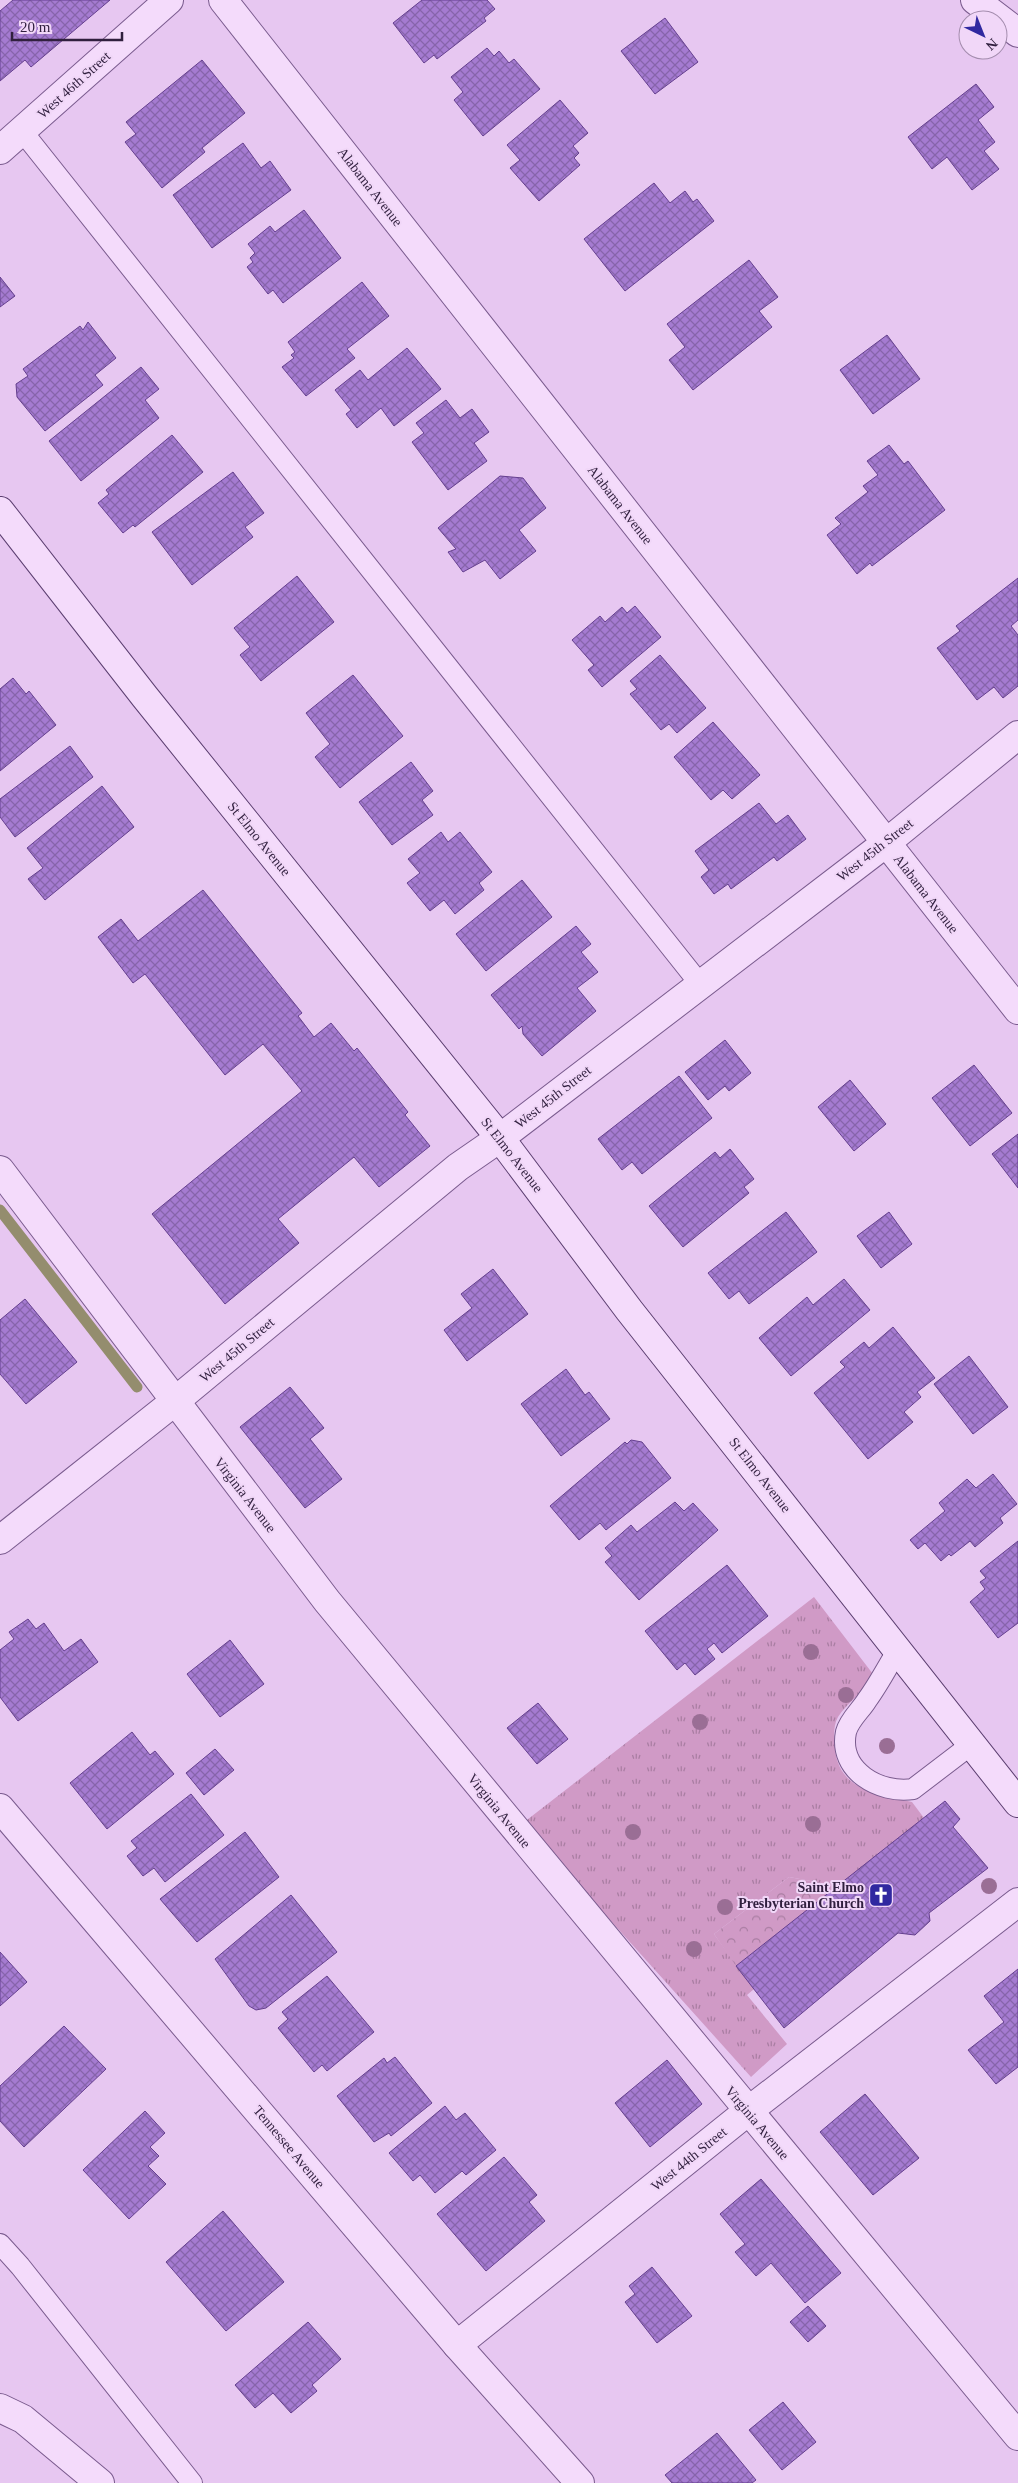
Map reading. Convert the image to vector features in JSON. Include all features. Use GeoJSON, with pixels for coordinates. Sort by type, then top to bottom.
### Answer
{"type":"FeatureCollection","features":[{"type":"Feature","properties":{"kind":"street","name":"West 46th Street"},"geometry":{"type":"LineString","coordinates":[[0,150],[169,0]]}},
{"type":"Feature","properties":{"kind":"street","name":"Alabama Avenue"},"geometry":{"type":"LineString","coordinates":[[223,0],[1018,1010]]}},
{"type":"Feature","properties":{"kind":"street"},"geometry":{"type":"LineString","coordinates":[[975,0],[1018,33]]}},
{"type":"Feature","properties":{"kind":"street","name":"St Elmo Avenue"},"geometry":{"type":"LineString","coordinates":[[0,511],[145,697],[500,1138],[629,1310],[1018,1803]]}},
{"type":"Feature","properties":{"kind":"street","name":"West 45th Street"},"geometry":{"type":"LineString","coordinates":[[0,1540],[174,1402],[458,1167],[500,1138],[886,843],[1018,735]]}},
{"type":"Feature","properties":{"kind":"street","name":"Virginia Avenue"},"geometry":{"type":"LineString","coordinates":[[0,1170],[174,1402],[327,1601],[747,2112],[1018,2436]]}},
{"type":"Feature","properties":{"kind":"street","name":"Tennessee Avenue"},"geometry":{"type":"LineString","coordinates":[[0,1808],[457,2344],[580,2483]]}},
{"type":"Feature","properties":{"kind":"street","name":"West 44th Street"},"geometry":{"type":"LineString","coordinates":[[457,2344],[747,2112],[1018,1902]]}},
{"type":"Feature","properties":{"kind":"street"},"geometry":{"type":"LineString","coordinates":[[0,2408],[23,2419],[100,2483]]}},
{"type":"Feature","properties":{"kind":"lane"},"geometry":{"type":"LineString","coordinates":[[22,131],[700,984]]}},
{"type":"Feature","properties":{"kind":"lane"},"geometry":{"type":"LineString","coordinates":[[897,1651],[846,1732],[847,1750],[852,1765],[864,1779],[888,1788],[903,1791],[913,1789],[972,1744]]}},
{"type":"Feature","properties":{"kind":"lane"},"geometry":{"type":"LineString","coordinates":[[0,2244],[20,2266],[192,2483]]}},
{"type":"Feature","properties":{"kind":"green space"},"geometry":{"type":"Polygon","coordinates":[[[814,1597],[876,1678],[846,1707],[836,1720],[835,1747],[843,1773],[862,1788],[874,1793],[912,1802],[924,1818],[838,1886],[789,1877],[714,1934],[754,1989],[747,1995],[787,2044],[751,2077],[523,1823],[814,1597]]]}},
{"type":"Feature","properties":{"kind":"green space"},"geometry":{"type":"Polygon","coordinates":[[[789,1877],[838,1886],[736,1966],[714,1934],[789,1877]]]}},
{"type":"Feature","properties":{"kind":"building"},"geometry":{"type":"Polygon","coordinates":[[[13,0],[110,0],[31,67],[25,60],[0,81],[0,11],[13,0]]]}},
{"type":"Feature","properties":{"kind":"building"},"geometry":{"type":"Polygon","coordinates":[[[422,0],[487,0],[495,9],[484,18],[486,21],[437,59],[434,55],[424,63],[393,23],[422,0]]]}},
{"type":"Feature","properties":{"kind":"building"},"geometry":{"type":"Polygon","coordinates":[[[665,18],[698,62],[655,94],[621,51],[665,18]]]}},
{"type":"Feature","properties":{"kind":"building"},"geometry":{"type":"Polygon","coordinates":[[[487,48],[494,56],[499,51],[509,63],[514,59],[540,89],[483,136],[454,100],[463,92],[451,77],[487,48]]]}},
{"type":"Feature","properties":{"kind":"building"},"geometry":{"type":"Polygon","coordinates":[[[202,60],[245,113],[202,148],[205,152],[162,188],[125,142],[136,134],[126,122],[202,60]]]}},
{"type":"Feature","properties":{"kind":"building"},"geometry":{"type":"Polygon","coordinates":[[[976,84],[994,107],[978,120],[995,142],[984,151],[999,169],[972,190],[947,157],[932,169],[908,137],[976,84]]]}},
{"type":"Feature","properties":{"kind":"building"},"geometry":{"type":"Polygon","coordinates":[[[560,100],[588,133],[573,146],[579,153],[574,158],[580,165],[539,201],[510,168],[520,160],[507,145],[560,100]]]}},
{"type":"Feature","properties":{"kind":"building"},"geometry":{"type":"Polygon","coordinates":[[[243,143],[261,168],[270,161],[291,190],[212,248],[173,195],[243,143]]]}},
{"type":"Feature","properties":{"kind":"building"},"geometry":{"type":"Polygon","coordinates":[[[654,183],[670,203],[685,191],[693,202],[697,199],[714,221],[625,291],[584,239],[654,183]]]}},
{"type":"Feature","properties":{"kind":"building"},"geometry":{"type":"Polygon","coordinates":[[[304,210],[341,258],[283,303],[273,290],[268,294],[247,267],[253,262],[250,258],[255,253],[248,244],[270,226],[275,232],[304,210]]]}},
{"type":"Feature","properties":{"kind":"building"},"geometry":{"type":"Polygon","coordinates":[[[749,260],[778,297],[759,311],[772,327],[693,390],[669,360],[685,347],[667,324],[749,260]]]}},
{"type":"Feature","properties":{"kind":"building"},"geometry":{"type":"Polygon","coordinates":[[[0,277],[15,296],[0,307],[0,277]]]}},
{"type":"Feature","properties":{"kind":"building"},"geometry":{"type":"Polygon","coordinates":[[[362,282],[389,316],[347,349],[355,358],[306,396],[282,367],[294,358],[291,355],[295,352],[288,342],[362,282]]]}},
{"type":"Feature","properties":{"kind":"building"},"geometry":{"type":"Polygon","coordinates":[[[88,322],[116,358],[95,375],[103,385],[45,431],[17,397],[16,384],[28,376],[23,369],[80,326],[83,330],[88,322]]]}},
{"type":"Feature","properties":{"kind":"building"},"geometry":{"type":"Polygon","coordinates":[[[887,335],[920,379],[873,414],[840,370],[887,335]]]}},
{"type":"Feature","properties":{"kind":"building"},"geometry":{"type":"Polygon","coordinates":[[[407,348],[441,389],[394,426],[381,408],[357,428],[346,414],[351,410],[335,390],[360,370],[368,380],[407,348]]]}},
{"type":"Feature","properties":{"kind":"building"},"geometry":{"type":"Polygon","coordinates":[[[141,367],[159,389],[145,400],[159,418],[81,481],[49,441],[141,367]]]}},
{"type":"Feature","properties":{"kind":"building"},"geometry":{"type":"Polygon","coordinates":[[[446,400],[460,418],[472,409],[489,432],[474,443],[487,461],[448,490],[412,442],[424,433],[416,423],[446,400]]]}},
{"type":"Feature","properties":{"kind":"building"},"geometry":{"type":"Polygon","coordinates":[[[172,435],[203,472],[135,527],[133,525],[123,533],[98,503],[109,494],[106,490],[172,435]]]}},
{"type":"Feature","properties":{"kind":"building"},"geometry":{"type":"Polygon","coordinates":[[[889,445],[904,464],[908,461],[945,510],[872,566],[870,563],[857,574],[827,535],[841,524],[835,518],[868,492],[863,486],[878,475],[867,461],[889,445]]]}},
{"type":"Feature","properties":{"kind":"building"},"geometry":{"type":"Polygon","coordinates":[[[233,472],[264,513],[245,527],[253,537],[192,585],[152,532],[233,472]]]}},
{"type":"Feature","properties":{"kind":"building"},"geometry":{"type":"Polygon","coordinates":[[[500,476],[523,478],[546,508],[519,530],[536,551],[500,579],[485,560],[463,572],[448,552],[456,549],[438,528],[500,476]]]}},
{"type":"Feature","properties":{"kind":"building"},"geometry":{"type":"Polygon","coordinates":[[[297,576],[334,622],[261,681],[240,655],[250,647],[234,628],[297,576]]]}},
{"type":"Feature","properties":{"kind":"building"},"geometry":{"type":"Polygon","coordinates":[[[1018,578],[1018,620],[1011,626],[1018,635],[1018,686],[1003,698],[994,687],[977,700],[937,648],[960,631],[956,626],[1018,578]]]}},
{"type":"Feature","properties":{"kind":"building"},"geometry":{"type":"Polygon","coordinates":[[[635,606],[661,637],[602,687],[588,670],[594,665],[572,640],[600,616],[605,622],[622,607],[627,613],[635,606]]]}},
{"type":"Feature","properties":{"kind":"building"},"geometry":{"type":"Polygon","coordinates":[[[660,655],[706,708],[677,733],[669,724],[661,730],[630,694],[637,689],[630,681],[660,655]]]}},
{"type":"Feature","properties":{"kind":"building"},"geometry":{"type":"Polygon","coordinates":[[[353,675],[403,736],[340,788],[315,757],[330,744],[306,713],[353,675]]]}},
{"type":"Feature","properties":{"kind":"building"},"geometry":{"type":"Polygon","coordinates":[[[13,678],[26,694],[29,691],[56,725],[0,771],[0,689],[13,678]]]}},
{"type":"Feature","properties":{"kind":"building"},"geometry":{"type":"Polygon","coordinates":[[[713,722],[760,775],[732,799],[723,790],[711,800],[674,757],[713,722]]]}},
{"type":"Feature","properties":{"kind":"building"},"geometry":{"type":"Polygon","coordinates":[[[70,746],[93,777],[15,837],[0,817],[0,799],[70,746]]]}},
{"type":"Feature","properties":{"kind":"building"},"geometry":{"type":"Polygon","coordinates":[[[411,762],[433,791],[422,800],[433,815],[392,845],[359,802],[411,762]]]}},
{"type":"Feature","properties":{"kind":"building"},"geometry":{"type":"Polygon","coordinates":[[[102,786],[134,827],[45,900],[28,879],[43,868],[27,848],[102,786]]]}},
{"type":"Feature","properties":{"kind":"building"},"geometry":{"type":"Polygon","coordinates":[[[759,803],[776,824],[788,815],[806,839],[777,861],[774,857],[731,889],[728,884],[714,894],[701,877],[709,870],[695,851],[759,803]]]}},
{"type":"Feature","properties":{"kind":"building"},"geometry":{"type":"Polygon","coordinates":[[[441,832],[448,842],[460,832],[492,872],[479,883],[484,890],[455,914],[444,900],[430,911],[407,883],[420,873],[408,859],[441,832]]]}},
{"type":"Feature","properties":{"kind":"building"},"geometry":{"type":"Polygon","coordinates":[[[522,880],[552,917],[486,971],[456,934],[522,880]]]}},
{"type":"Feature","properties":{"kind":"building"},"geometry":{"type":"Polygon","coordinates":[[[203,890],[302,1013],[298,1016],[314,1037],[331,1023],[354,1051],[357,1048],[408,1112],[405,1115],[430,1146],[379,1187],[354,1157],[278,1219],[299,1243],[225,1304],[152,1214],[302,1091],[263,1044],[225,1075],[145,974],[133,983],[98,937],[121,919],[138,941],[203,890]]]}},
{"type":"Feature","properties":{"kind":"building"},"geometry":{"type":"Polygon","coordinates":[[[576,926],[591,944],[581,952],[598,972],[577,988],[596,1011],[542,1056],[523,1034],[522,1026],[519,1029],[491,995],[576,926]]]}},
{"type":"Feature","properties":{"kind":"building"},"geometry":{"type":"Polygon","coordinates":[[[725,1040],[751,1073],[729,1091],[725,1086],[708,1100],[685,1072],[725,1040]]]}},
{"type":"Feature","properties":{"kind":"building"},"geometry":{"type":"Polygon","coordinates":[[[974,1065],[1012,1113],[970,1146],[932,1098],[974,1065]]]}},
{"type":"Feature","properties":{"kind":"building"},"geometry":{"type":"Polygon","coordinates":[[[679,1076],[712,1118],[642,1174],[632,1162],[622,1170],[598,1139],[679,1076]]]}},
{"type":"Feature","properties":{"kind":"building"},"geometry":{"type":"Polygon","coordinates":[[[850,1080],[886,1124],[854,1151],[818,1107],[850,1080]]]}},
{"type":"Feature","properties":{"kind":"building"},"geometry":{"type":"Polygon","coordinates":[[[1018,1134],[1018,1188],[992,1154],[1018,1134]]]}},
{"type":"Feature","properties":{"kind":"building"},"geometry":{"type":"Polygon","coordinates":[[[730,1149],[754,1179],[744,1187],[749,1193],[683,1247],[649,1206],[715,1152],[720,1158],[730,1149]]]}},
{"type":"Feature","properties":{"kind":"building"},"geometry":{"type":"Polygon","coordinates":[[[786,1212],[817,1252],[749,1304],[739,1291],[729,1299],[708,1273],[786,1212]]]}},
{"type":"Feature","properties":{"kind":"building"},"geometry":{"type":"Polygon","coordinates":[[[889,1212],[912,1244],[881,1268],[857,1236],[889,1212]]]}},
{"type":"Feature","properties":{"kind":"building"},"geometry":{"type":"Polygon","coordinates":[[[493,1269],[528,1314],[467,1361],[444,1330],[472,1308],[461,1294],[493,1269]]]}},
{"type":"Feature","properties":{"kind":"building"},"geometry":{"type":"Polygon","coordinates":[[[844,1279],[870,1310],[791,1376],[759,1338],[807,1297],[813,1305],[844,1279]]]}},
{"type":"Feature","properties":{"kind":"building"},"geometry":{"type":"Polygon","coordinates":[[[25,1299],[77,1362],[26,1404],[0,1374],[0,1320],[25,1299]]]}},
{"type":"Feature","properties":{"kind":"building"},"geometry":{"type":"Polygon","coordinates":[[[893,1327],[935,1378],[917,1392],[921,1397],[904,1412],[913,1422],[868,1459],[814,1393],[845,1367],[840,1362],[864,1342],[869,1348],[893,1327]]]}},
{"type":"Feature","properties":{"kind":"building"},"geometry":{"type":"Polygon","coordinates":[[[969,1356],[1008,1407],[973,1434],[934,1384],[969,1356]]]}},
{"type":"Feature","properties":{"kind":"building"},"geometry":{"type":"Polygon","coordinates":[[[566,1369],[585,1395],[589,1392],[610,1419],[561,1456],[521,1404],[566,1369]]]}},
{"type":"Feature","properties":{"kind":"building"},"geometry":{"type":"Polygon","coordinates":[[[290,1387],[324,1428],[310,1439],[342,1479],[305,1508],[240,1427],[290,1387]]]}},
{"type":"Feature","properties":{"kind":"building"},"geometry":{"type":"Polygon","coordinates":[[[631,1440],[642,1442],[671,1478],[606,1530],[600,1523],[579,1540],[550,1506],[625,1442],[627,1444],[631,1440]]]}},
{"type":"Feature","properties":{"kind":"building"},"geometry":{"type":"Polygon","coordinates":[[[993,1474],[1017,1504],[1000,1518],[1003,1523],[975,1547],[970,1541],[951,1556],[949,1554],[941,1561],[925,1543],[918,1549],[910,1540],[945,1511],[939,1503],[967,1479],[976,1488],[993,1474]]]}},
{"type":"Feature","properties":{"kind":"building"},"geometry":{"type":"Polygon","coordinates":[[[675,1502],[684,1511],[693,1503],[718,1530],[639,1600],[605,1562],[612,1556],[605,1548],[631,1525],[637,1532],[675,1502]]]}},
{"type":"Feature","properties":{"kind":"building"},"geometry":{"type":"Polygon","coordinates":[[[1018,1541],[1018,1623],[998,1638],[970,1602],[985,1589],[980,1582],[986,1578],[980,1571],[1018,1541]]]}},
{"type":"Feature","properties":{"kind":"building"},"geometry":{"type":"Polygon","coordinates":[[[727,1565],[768,1616],[722,1653],[714,1643],[707,1649],[715,1659],[695,1675],[685,1663],[677,1670],[645,1631],[727,1565]]]}},
{"type":"Feature","properties":{"kind":"building"},"geometry":{"type":"Polygon","coordinates":[[[28,1619],[36,1629],[44,1623],[64,1651],[81,1639],[98,1662],[18,1721],[0,1697],[0,1650],[14,1639],[9,1632],[28,1619]]]}},
{"type":"Feature","properties":{"kind":"building"},"geometry":{"type":"Polygon","coordinates":[[[230,1640],[264,1684],[220,1717],[187,1674],[230,1640]]]}},
{"type":"Feature","properties":{"kind":"building"},"geometry":{"type":"Polygon","coordinates":[[[538,1703],[568,1739],[537,1764],[507,1728],[538,1703]]]}},
{"type":"Feature","properties":{"kind":"building"},"geometry":{"type":"Polygon","coordinates":[[[132,1732],[150,1755],[155,1751],[174,1774],[107,1829],[70,1783],[132,1732]]]}},
{"type":"Feature","properties":{"kind":"building"},"geometry":{"type":"Polygon","coordinates":[[[215,1749],[234,1770],[204,1795],[186,1773],[215,1749]]]}},
{"type":"Feature","properties":{"kind":"building"},"geometry":{"type":"Polygon","coordinates":[[[191,1794],[224,1835],[165,1882],[154,1868],[143,1876],[127,1856],[137,1848],[131,1841],[191,1794]]]}},
{"type":"Feature","properties":{"kind":"building"},"geometry":{"type":"Polygon","coordinates":[[[945,1801],[960,1819],[953,1827],[988,1868],[929,1913],[930,1921],[915,1935],[898,1933],[784,2028],[736,1966],[945,1801]]]}},
{"type":"Feature","properties":{"kind":"building"},"geometry":{"type":"Polygon","coordinates":[[[245,1832],[279,1877],[197,1942],[160,1899],[245,1832]]]}},
{"type":"Feature","properties":{"kind":"building"},"geometry":{"type":"Polygon","coordinates":[[[291,1895],[337,1952],[266,2008],[256,2010],[249,2006],[215,1959],[291,1895]]]}},
{"type":"Feature","properties":{"kind":"building"},"geometry":{"type":"Polygon","coordinates":[[[0,1952],[27,1982],[0,2006],[0,1952]]]}},
{"type":"Feature","properties":{"kind":"building"},"geometry":{"type":"Polygon","coordinates":[[[1018,1969],[1018,2067],[996,2084],[968,2050],[1004,2022],[984,1996],[1018,1969]]]}},
{"type":"Feature","properties":{"kind":"building"},"geometry":{"type":"Polygon","coordinates":[[[327,1976],[374,2032],[327,2071],[322,2065],[314,2072],[278,2028],[288,2019],[282,2012],[327,1976]]]}},
{"type":"Feature","properties":{"kind":"building"},"geometry":{"type":"Polygon","coordinates":[[[64,2026],[106,2069],[24,2147],[0,2121],[0,2086],[64,2026]]]}},
{"type":"Feature","properties":{"kind":"building"},"geometry":{"type":"Polygon","coordinates":[[[395,2057],[432,2103],[391,2136],[389,2133],[374,2142],[337,2096],[384,2058],[387,2063],[395,2057]]]}},
{"type":"Feature","properties":{"kind":"building"},"geometry":{"type":"Polygon","coordinates":[[[667,2060],[702,2104],[650,2147],[615,2103],[667,2060]]]}},
{"type":"Feature","properties":{"kind":"building"},"geometry":{"type":"Polygon","coordinates":[[[865,2094],[919,2158],[873,2195],[820,2132],[865,2094]]]}},
{"type":"Feature","properties":{"kind":"building"},"geometry":{"type":"Polygon","coordinates":[[[445,2106],[456,2120],[465,2113],[496,2150],[466,2175],[462,2171],[435,2193],[420,2175],[413,2181],[389,2153],[445,2106]]]}},
{"type":"Feature","properties":{"kind":"building"},"geometry":{"type":"Polygon","coordinates":[[[145,2111],[165,2133],[150,2147],[159,2156],[148,2166],[166,2184],[129,2219],[83,2170],[145,2111]]]}},
{"type":"Feature","properties":{"kind":"building"},"geometry":{"type":"Polygon","coordinates":[[[504,2157],[537,2195],[529,2202],[545,2221],[486,2271],[437,2214],[504,2157]]]}},
{"type":"Feature","properties":{"kind":"building"},"geometry":{"type":"Polygon","coordinates":[[[761,2179],[841,2273],[805,2303],[771,2263],[756,2276],[735,2252],[745,2244],[720,2214],[761,2179]]]}},
{"type":"Feature","properties":{"kind":"building"},"geometry":{"type":"Polygon","coordinates":[[[223,2211],[284,2282],[226,2331],[166,2262],[223,2211]]]}},
{"type":"Feature","properties":{"kind":"building"},"geometry":{"type":"Polygon","coordinates":[[[652,2267],[692,2316],[657,2343],[625,2302],[635,2294],[629,2286],[652,2267]]]}},
{"type":"Feature","properties":{"kind":"building"},"geometry":{"type":"Polygon","coordinates":[[[808,2306],[826,2326],[808,2342],[790,2322],[808,2306]]]}},
{"type":"Feature","properties":{"kind":"building"},"geometry":{"type":"Polygon","coordinates":[[[308,2322],[341,2359],[312,2385],[317,2391],[291,2413],[273,2393],[255,2408],[235,2385],[308,2322]]]}},
{"type":"Feature","properties":{"kind":"building"},"geometry":{"type":"Polygon","coordinates":[[[783,2402],[816,2442],[782,2470],[749,2430],[783,2402]]]}},
{"type":"Feature","properties":{"kind":"building"},"geometry":{"type":"Polygon","coordinates":[[[717,2433],[756,2480],[752,2483],[672,2483],[665,2475],[717,2433]]]}},
{"type":"Feature","properties":{"kind":"waterway"},"geometry":{"type":"LineString","coordinates":[[0,1210],[137,1387]]}},
{"type":"Feature","properties":{"kind":"place","name":"Saint Elmo Presbyterian Church"},"geometry":{"type":"Point","coordinates":[881,1895]}}]}
